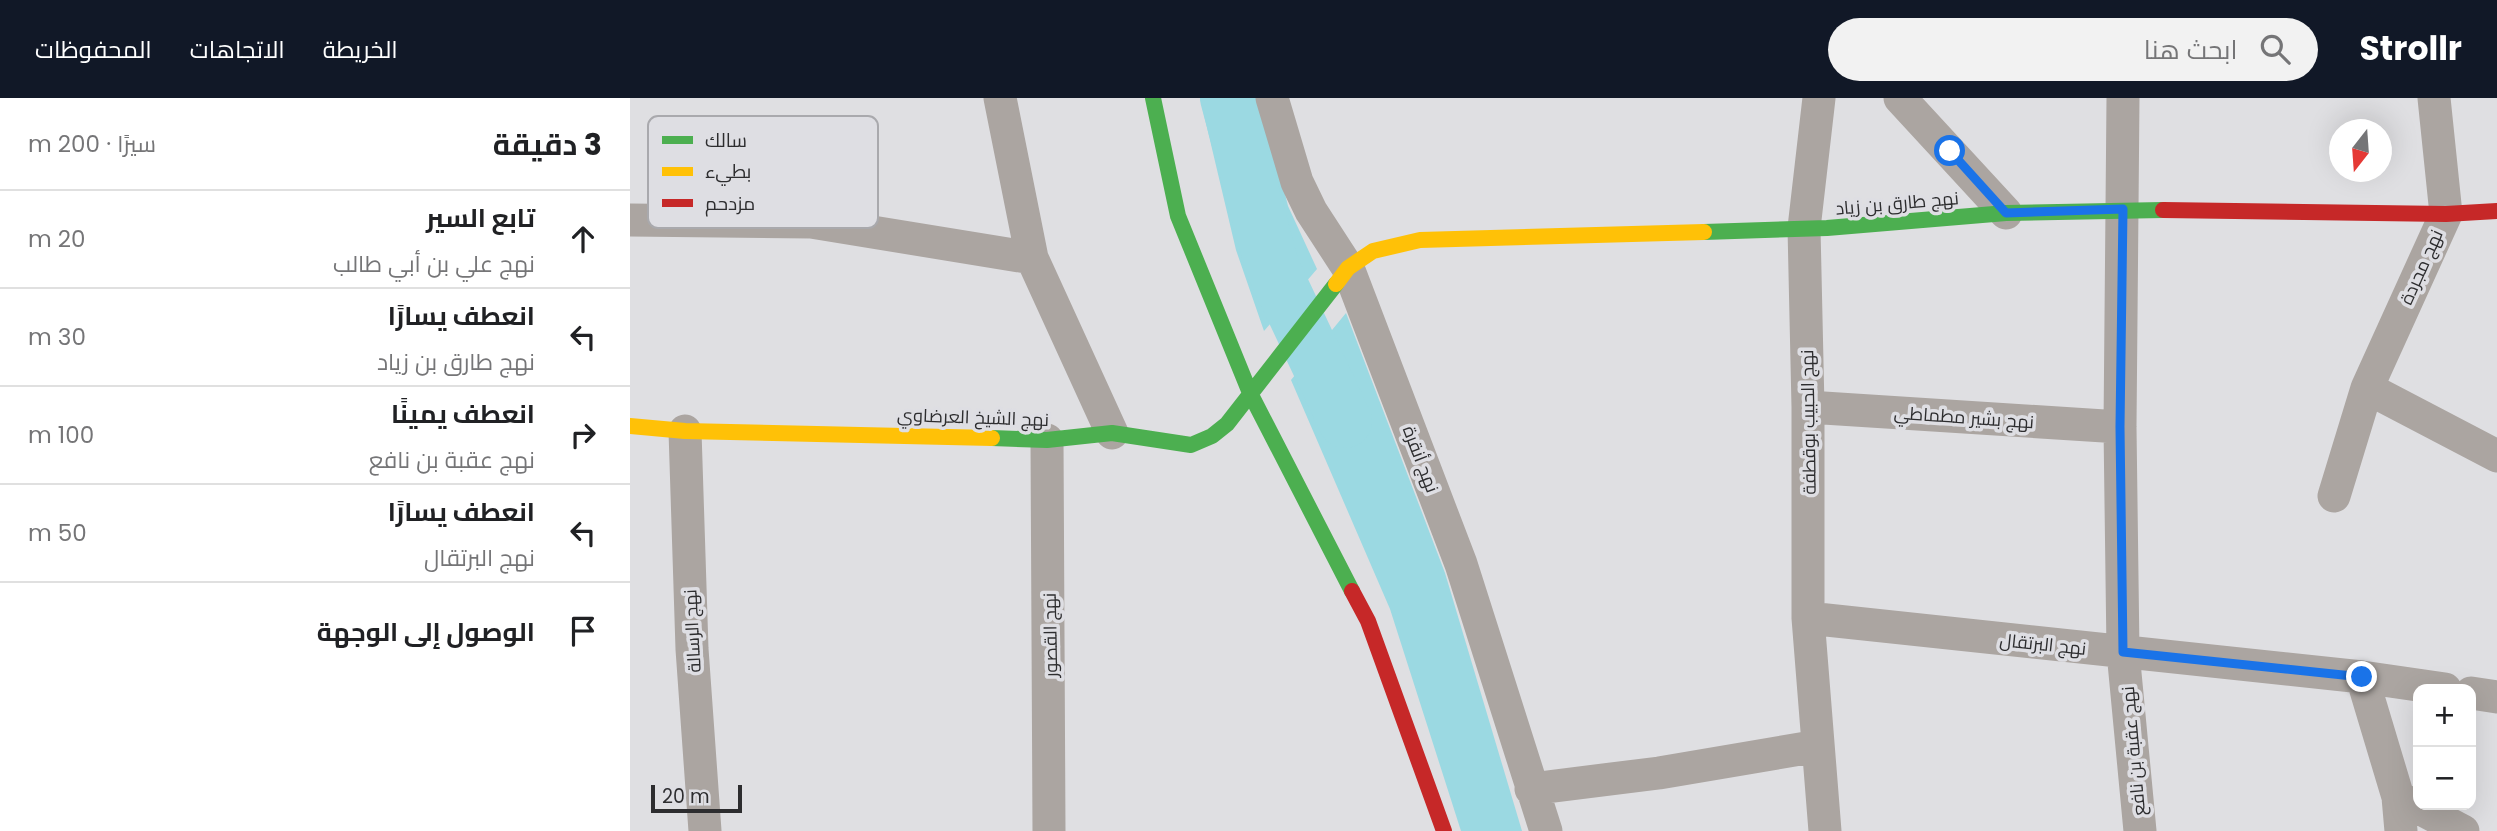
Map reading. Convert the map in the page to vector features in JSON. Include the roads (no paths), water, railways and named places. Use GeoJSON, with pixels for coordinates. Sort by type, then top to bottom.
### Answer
{"type":"FeatureCollection","features":[{"type":"Feature","properties":{"kind":"street"},"geometry":{"type":"LineString","coordinates":[[1000,98],[1032,258],[1112,433]]}},
{"type":"Feature","properties":{"kind":"street"},"geometry":{"type":"LineString","coordinates":[[1153,98],[1178,215],[1250,393],[1368,621],[1444,831]]}},
{"type":"Feature","properties":{"kind":"street","name":"نهج أنقرة"},"geometry":{"type":"LineString","coordinates":[[1272,98],[1297,182],[1316,220],[1338,281],[1461,564],[1546,831]]}},
{"type":"Feature","properties":{"kind":"street","name":"نهج الحبيب بوقطفة"},"geometry":{"type":"LineString","coordinates":[[1819,98],[1804,228],[1808,407],[1808,618],[1825,831]]}},
{"type":"Feature","properties":{"kind":"street"},"geometry":{"type":"LineString","coordinates":[[1900,98],[2006,213]]}},
{"type":"Feature","properties":{"kind":"street","name":"نهج عقبة بن نافع"},"geometry":{"type":"LineString","coordinates":[[2123,98],[2120,427],[2123,652],[2140,831]]}},
{"type":"Feature","properties":{"kind":"street","name":"نهج مجردة"},"geometry":{"type":"LineString","coordinates":[[2334,496],[2367,388],[2445,214],[2434,98]]}},
{"type":"Feature","properties":{"kind":"street","name":"نهج طارق بن زياد"},"geometry":{"type":"LineString","coordinates":[[1338,281],[1373,251],[1420,240],[1804,228],[2006,213],[2123,209],[2445,214],[2497,211]]}},
{"type":"Feature","properties":{"kind":"street"},"geometry":{"type":"LineString","coordinates":[[630,220],[648,220]]}},
{"type":"Feature","properties":{"kind":"street"},"geometry":{"type":"LineString","coordinates":[[848,228],[1032,258]]}},
{"type":"Feature","properties":{"kind":"street","name":"نهج الشيخ العرضاوي"},"geometry":{"type":"LineString","coordinates":[[630,426],[684,431],[914,433],[1047,440],[1112,433],[1191,445],[1212,436],[1227,424],[1338,281]]}},
{"type":"Feature","properties":{"kind":"street"},"geometry":{"type":"LineString","coordinates":[[2367,388],[2497,456]]}},
{"type":"Feature","properties":{"kind":"street","name":"نهج بشير مطماطي"},"geometry":{"type":"LineString","coordinates":[[1808,407],[2120,427]]}},
{"type":"Feature","properties":{"kind":"street","name":"نهج الرسالة"},"geometry":{"type":"LineString","coordinates":[[684,431],[692,649],[705,831]]}},
{"type":"Feature","properties":{"kind":"street","name":"نهج القصور"},"geometry":{"type":"LineString","coordinates":[[1047,440],[1049,831]]}},
{"type":"Feature","properties":{"kind":"street","name":"نهج البرتقال"},"geometry":{"type":"LineString","coordinates":[[1808,618],[2413,684]]}},
{"type":"Feature","properties":{"kind":"street"},"geometry":{"type":"LineString","coordinates":[[2362,677],[2398,797],[2401,831]]}},
{"type":"Feature","properties":{"kind":"street"},"geometry":{"type":"LineString","coordinates":[[2476,694],[2497,696]]}},
{"type":"Feature","properties":{"kind":"street"},"geometry":{"type":"LineString","coordinates":[[1531,789],[1659,773],[1818,746]]}},
{"type":"Feature","properties":{"kind":"street"},"geometry":{"type":"LineString","coordinates":[[2398,797],[2463,831]]}},
{"type":"Feature","properties":{"kind":"water"},"geometry":{"type":"Polygon","coordinates":[[[1200,98],[1261,98],[1288,206],[1317,269],[1264,331],[1236,250],[1200,98]]]}},
{"type":"Feature","properties":{"kind":"water"},"geometry":{"type":"Polygon","coordinates":[[[1346,313],[1445,573],[1522,831],[1461,831],[1390,609],[1291,380],[1346,313]]]}},
{"type":"Feature","properties":{"kind":"waterway"},"geometry":{"type":"LineString","coordinates":[[1227,98],[1272,266],[1345,421]]}}]}
